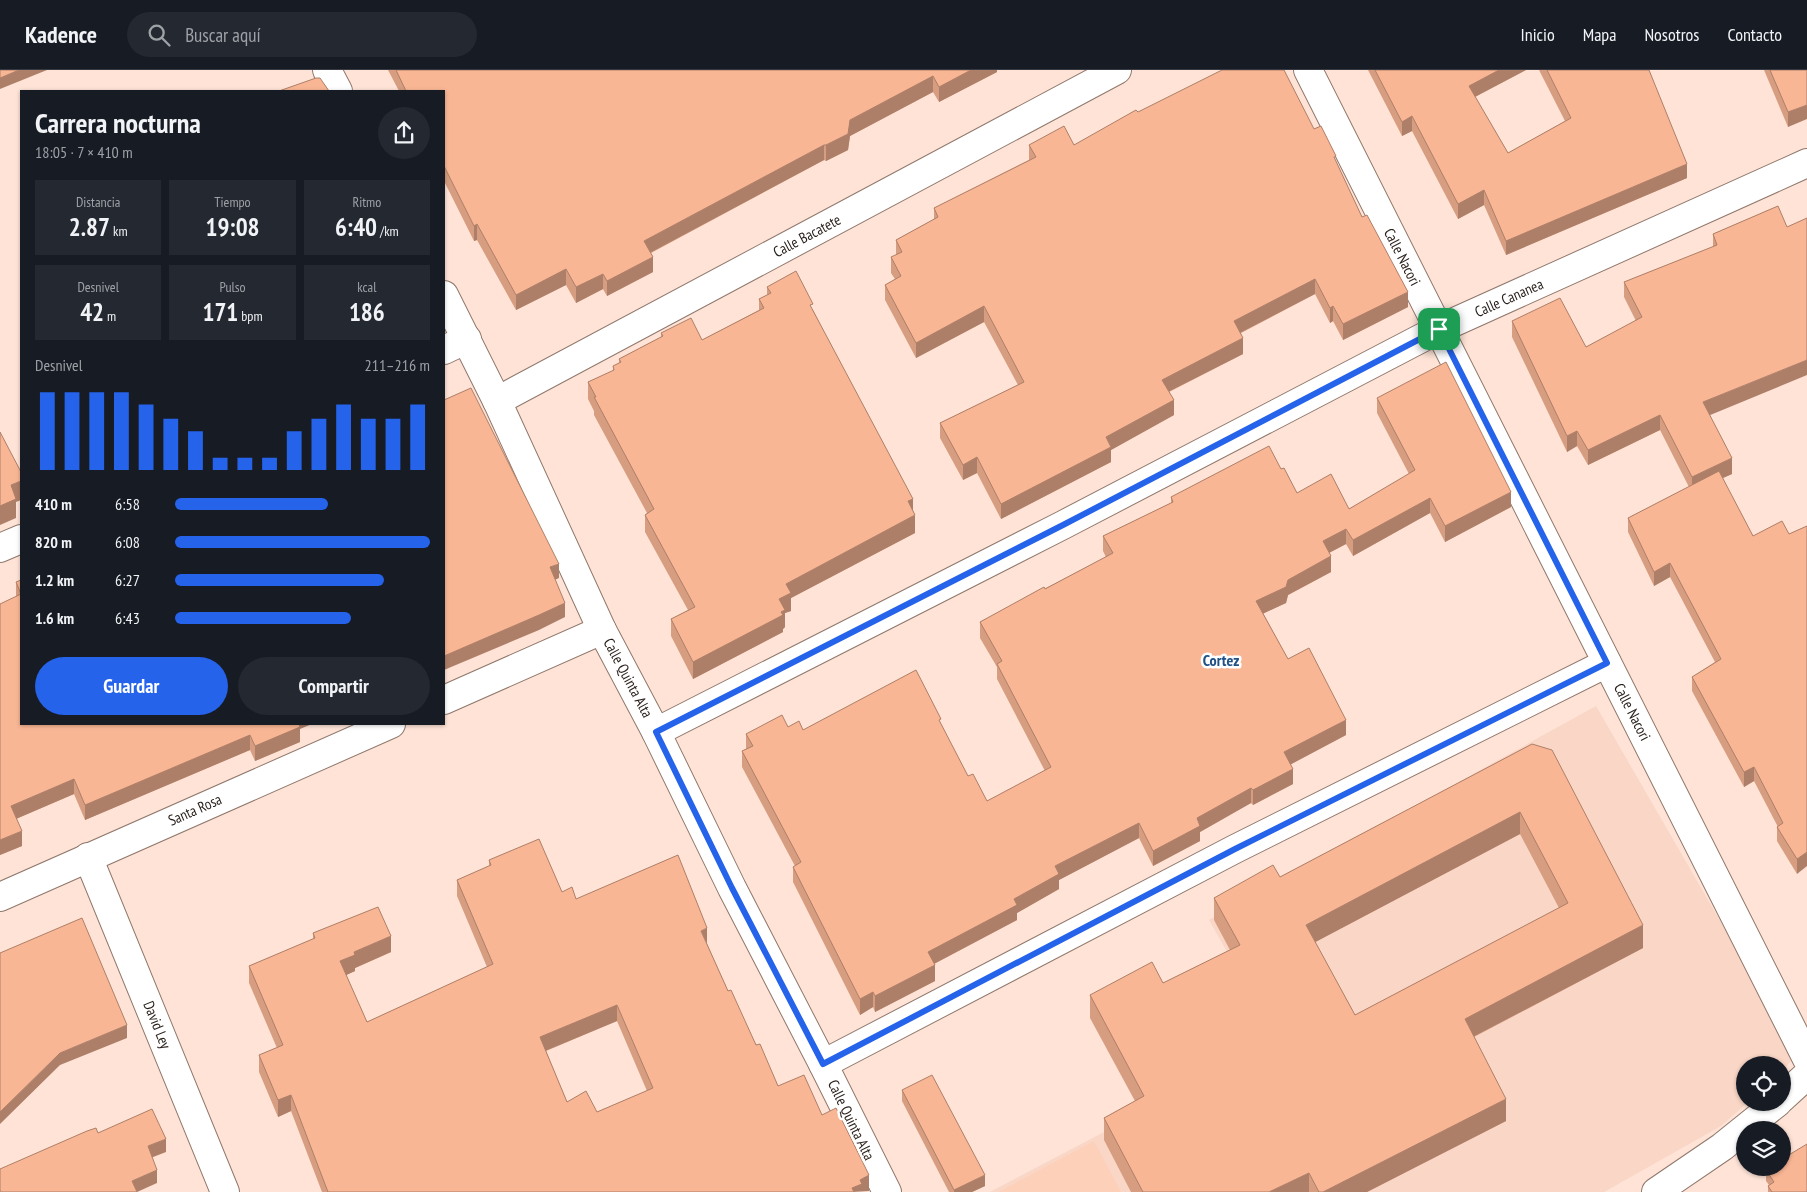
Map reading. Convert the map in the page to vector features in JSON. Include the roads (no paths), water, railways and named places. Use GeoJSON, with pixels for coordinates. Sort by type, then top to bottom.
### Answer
{"type":"FeatureCollection","features":[{"type":"Feature","properties":{"kind":"street"},"geometry":{"type":"LineString","coordinates":[[328,70],[338,90]]}},
{"type":"Feature","properties":{"kind":"street","name":"Calle Bacatete"},"geometry":{"type":"LineString","coordinates":[[497,401],[1117,70]]}},
{"type":"Feature","properties":{"kind":"street","name":"Calle Nacori"},"geometry":{"type":"LineString","coordinates":[[1308,70],[1807,1059]]}},
{"type":"Feature","properties":{"kind":"street","name":"Calle Cananea"},"geometry":{"type":"LineString","coordinates":[[656,732],[1439,329],[1807,163]]}},
{"type":"Feature","properties":{"kind":"street","name":"Calle Quinta Alta"},"geometry":{"type":"LineString","coordinates":[[445,299],[455,344],[497,401],[602,630],[656,732],[732,888],[887,1192]]}},
{"type":"Feature","properties":{"kind":"street"},"geometry":{"type":"LineString","coordinates":[[0,548],[20,539]]}},
{"type":"Feature","properties":{"kind":"street"},"geometry":{"type":"LineString","coordinates":[[445,700],[602,630]]}},
{"type":"Feature","properties":{"kind":"street"},"geometry":{"type":"LineString","coordinates":[[823,1064],[1235,849],[1607,663]]}},
{"type":"Feature","properties":{"kind":"street","name":"Santa Rosa"},"geometry":{"type":"LineString","coordinates":[[0,897],[388,725]]}},
{"type":"Feature","properties":{"kind":"street","name":"David Ley"},"geometry":{"type":"LineString","coordinates":[[88,858],[225,1192]]}},
{"type":"Feature","properties":{"kind":"street"},"geometry":{"type":"LineString","coordinates":[[1791,1089],[1807,1074]]}},
{"type":"Feature","properties":{"kind":"street"},"geometry":{"type":"LineString","coordinates":[[1656,1192],[1722,1147],[1767,1111]]}},
{"type":"Feature","properties":{"kind":"district","name":"Cortez"},"geometry":{"type":"Point","coordinates":[1221,660]}}]}
